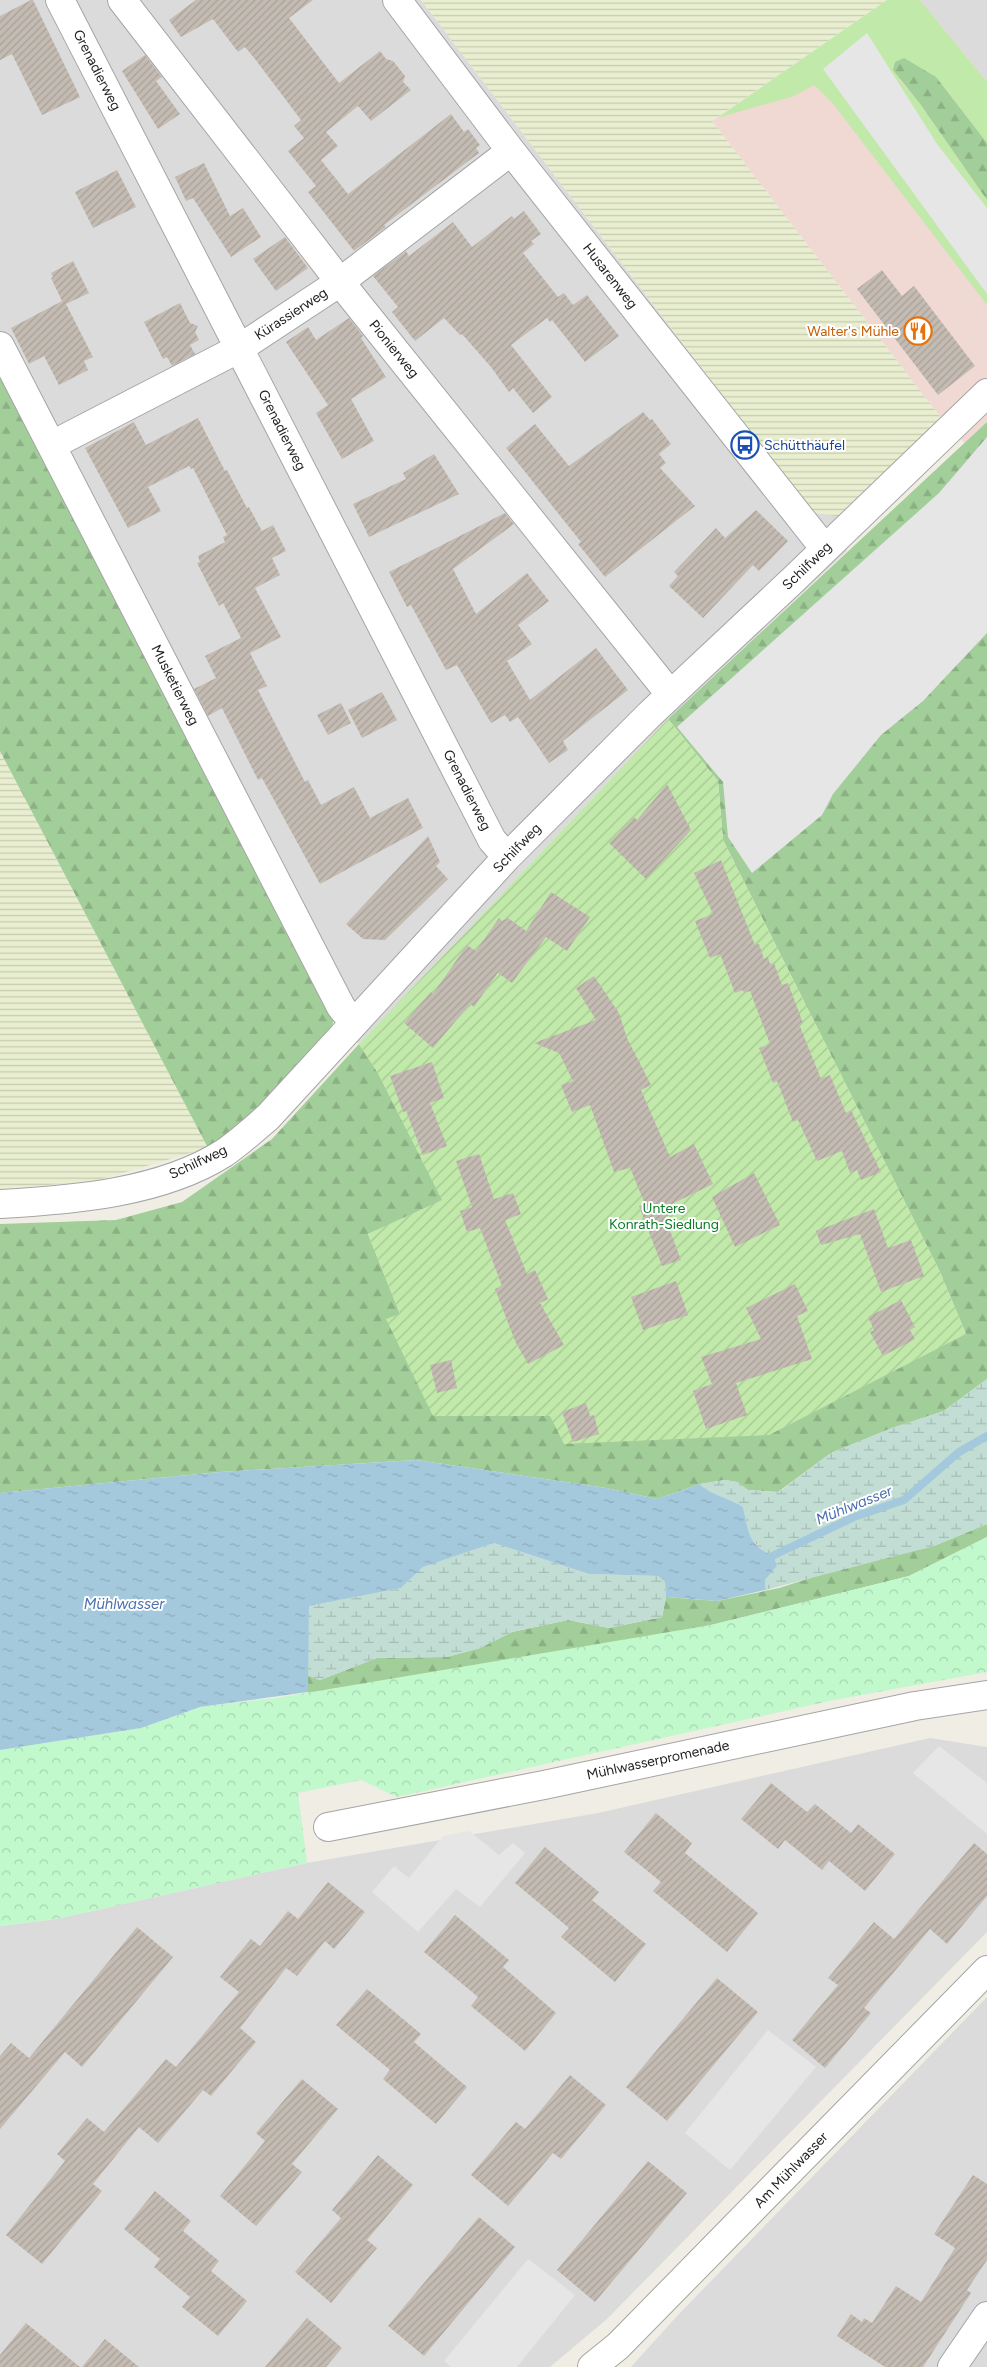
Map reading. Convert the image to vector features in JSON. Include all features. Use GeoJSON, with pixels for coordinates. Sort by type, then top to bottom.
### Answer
{"type":"FeatureCollection","features":[{"type":"Feature","properties":{"kind":"street","name":"Grenadierweg"},"geometry":{"type":"LineString","coordinates":[[60,0],[492,840],[507,858]]}},
{"type":"Feature","properties":{"kind":"street","name":"Pionierweg"},"geometry":{"type":"LineString","coordinates":[[122,0],[340,282],[670,694]]}},
{"type":"Feature","properties":{"kind":"street","name":"Husarenweg"},"geometry":{"type":"LineString","coordinates":[[398,0],[511,151],[825,549]]}},
{"type":"Feature","properties":{"kind":"street","name":"Kürassierweg"},"geometry":{"type":"LineString","coordinates":[[52,445],[240,348],[340,282],[511,151]]}},
{"type":"Feature","properties":{"kind":"street","name":"Musketierweg"},"geometry":{"type":"LineString","coordinates":[[0,346],[341,1007],[354,1023]]}},
{"type":"Feature","properties":{"kind":"street","name":"Schilfweg"},"geometry":{"type":"LineString","coordinates":[[0,1204],[66,1200],[122,1192],[190,1169],[223,1153],[268,1116],[507,858],[670,694],[825,549],[987,393]]}},
{"type":"Feature","properties":{"kind":"street","name":"Mühlwasserpromenade"},"geometry":{"type":"LineString","coordinates":[[328,1827],[544,1785],[915,1706],[987,1695]]}},
{"type":"Feature","properties":{"kind":"street","name":"Am Mühlwasser"},"geometry":{"type":"LineString","coordinates":[[592,2367],[638,2325],[987,1970]]}},
{"type":"Feature","properties":{"kind":"street"},"geometry":{"type":"LineString","coordinates":[[952,2367],[987,2316]]}},
{"type":"Feature","properties":{"kind":"shaded area"},"geometry":{"type":"Polygon","coordinates":[[[0,0],[421,0],[786,479],[843,517],[847,551],[668,719],[359,1044],[334,1020],[328,1004],[0,367],[0,0]]]}},
{"type":"Feature","properties":{"kind":"shaded area"},"geometry":{"type":"Polygon","coordinates":[[[920,0],[987,0],[987,82],[920,0]]]}},
{"type":"Feature","properties":{"kind":"shaded area"},"geometry":{"type":"Polygon","coordinates":[[[920,0],[987,82],[987,422],[965,443],[945,423],[712,121],[920,0]]]}},
{"type":"Feature","properties":{"kind":"shaded area"},"geometry":{"type":"Polygon","coordinates":[[[867,33],[937,144],[987,208],[987,294],[823,69],[867,33]]]}},
{"type":"Feature","properties":{"kind":"shaded area"},"geometry":{"type":"Polygon","coordinates":[[[987,437],[987,633],[923,701],[881,735],[833,794],[822,815],[752,873],[728,837],[723,782],[677,727],[939,493],[987,437]]]}},
{"type":"Feature","properties":{"kind":"shaded area"},"geometry":{"type":"Polygon","coordinates":[[[930,1738],[987,1747],[987,1932],[607,2319],[550,2367],[0,2367],[0,1926],[56,1919],[307,1863],[598,1813],[930,1738]]]}},
{"type":"Feature","properties":{"kind":"shaded area"},"geometry":{"type":"Polygon","coordinates":[[[939,1746],[987,1783],[987,1834],[913,1773],[939,1746]]]}},
{"type":"Feature","properties":{"kind":"shaded area"},"geometry":{"type":"Polygon","coordinates":[[[469,1831],[499,1855],[513,1843],[525,1853],[480,1907],[456,1889],[418,1932],[372,1892],[394,1866],[409,1878],[443,1836],[469,1831]]]}},
{"type":"Feature","properties":{"kind":"shaded area"},"geometry":{"type":"Polygon","coordinates":[[[987,1997],[987,2367],[631,2367],[677,2316],[987,1997]]]}},
{"type":"Feature","properties":{"kind":"shaded area"},"geometry":{"type":"Polygon","coordinates":[[[768,2030],[816,2067],[730,2170],[685,2133],[768,2030]]]}},
{"type":"Feature","properties":{"kind":"shaded area"},"geometry":{"type":"Polygon","coordinates":[[[528,2259],[575,2295],[517,2367],[451,2367],[444,2361],[528,2259]]]}},
{"type":"Feature","properties":{"kind":"green space"},"geometry":{"type":"Polygon","coordinates":[[[421,0],[887,0],[712,121],[945,423],[843,517],[815,513],[786,479],[421,0]]]}},
{"type":"Feature","properties":{"kind":"green space"},"geometry":{"type":"Polygon","coordinates":[[[887,0],[920,0],[987,82],[987,143],[936,77],[899,79],[921,105],[987,200],[987,305],[831,101],[814,85],[794,96],[717,118],[887,0]]]}},
{"type":"Feature","properties":{"kind":"green space"},"geometry":{"type":"Polygon","coordinates":[[[904,58],[936,77],[987,143],[987,200],[921,105],[893,70],[895,62],[904,58]]]}},
{"type":"Feature","properties":{"kind":"green space"},"geometry":{"type":"Polygon","coordinates":[[[0,367],[328,1004],[334,1020],[328,1036],[253,1118],[208,1148],[0,751],[0,367]]]}},
{"type":"Feature","properties":{"kind":"green space"},"geometry":{"type":"Polygon","coordinates":[[[987,422],[987,1379],[944,1411],[892,1428],[831,1453],[778,1492],[748,1490],[737,1482],[725,1480],[700,1484],[657,1499],[606,1488],[416,1460],[220,1472],[0,1493],[0,1224],[116,1220],[182,1202],[272,1139],[359,1044],[378,1073],[443,1201],[368,1234],[400,1314],[434,1416],[550,1416],[966,1334],[940,1272],[723,840],[718,781],[668,719],[987,422]]]}},
{"type":"Feature","properties":{"kind":"green space","name":"Untere Konrath-Siedlung"},"geometry":{"type":"Polygon","coordinates":[[[668,719],[718,781],[723,840],[940,1272],[966,1334],[769,1435],[564,1444],[550,1416],[433,1416],[386,1319],[400,1314],[368,1234],[442,1200],[378,1073],[359,1044],[668,719]]]}},
{"type":"Feature","properties":{"kind":"green space"},"geometry":{"type":"Polygon","coordinates":[[[0,751],[208,1148],[95,1181],[0,1189],[0,751]]]}},
{"type":"Feature","properties":{"kind":"green space"},"geometry":{"type":"Polygon","coordinates":[[[987,1379],[987,1524],[934,1546],[765,1590],[765,1580],[777,1566],[774,1556],[765,1552],[754,1542],[743,1507],[708,1490],[700,1484],[725,1480],[737,1482],[748,1490],[779,1492],[831,1453],[892,1428],[944,1411],[987,1379]]]}},
{"type":"Feature","properties":{"kind":"green space"},"geometry":{"type":"Polygon","coordinates":[[[987,1524],[987,1537],[909,1576],[711,1625],[319,1705],[308,1692],[307,1675],[320,1680],[377,1658],[447,1657],[480,1648],[512,1632],[568,1620],[609,1628],[662,1617],[666,1597],[717,1601],[779,1588],[839,1569],[934,1546],[987,1524]]]}},
{"type":"Feature","properties":{"kind":"green space"},"geometry":{"type":"Polygon","coordinates":[[[987,1537],[987,1672],[834,1700],[397,1797],[361,1780],[298,1793],[307,1863],[56,1919],[0,1926],[0,1750],[141,1728],[200,1707],[276,1698],[711,1625],[909,1576],[987,1537]]]}},
{"type":"Feature","properties":{"kind":"green space"},"geometry":{"type":"Polygon","coordinates":[[[494,1543],[589,1574],[658,1576],[665,1582],[666,1597],[662,1617],[609,1628],[568,1620],[512,1632],[480,1648],[447,1657],[377,1658],[320,1680],[307,1675],[309,1606],[401,1588],[423,1567],[494,1543]]]}},
{"type":"Feature","properties":{"kind":"water","name":"Mühlwasser"},"geometry":{"type":"Polygon","coordinates":[[[416,1460],[606,1488],[657,1499],[700,1484],[708,1490],[743,1507],[754,1543],[765,1552],[774,1556],[777,1566],[765,1580],[765,1590],[717,1601],[666,1597],[665,1582],[658,1576],[589,1574],[494,1543],[423,1567],[401,1588],[309,1606],[308,1692],[200,1707],[141,1728],[0,1750],[0,1493],[220,1472],[416,1460]]]}},
{"type":"Feature","properties":{"kind":"building"},"geometry":{"type":"Polygon","coordinates":[[[33,0],[80,97],[42,115],[12,54],[0,60],[0,16],[33,0]]]}},
{"type":"Feature","properties":{"kind":"building"},"geometry":{"type":"Polygon","coordinates":[[[196,0],[313,0],[289,18],[339,83],[380,51],[386,59],[393,61],[405,76],[403,82],[411,90],[371,121],[358,106],[326,132],[338,146],[321,160],[348,194],[451,114],[464,132],[468,129],[480,145],[476,148],[479,153],[384,225],[386,227],[354,251],[308,192],[316,186],[288,151],[304,138],[294,126],[301,120],[255,59],[245,47],[238,52],[213,19],[181,37],[169,20],[196,0]]]}},
{"type":"Feature","properties":{"kind":"building"},"geometry":{"type":"Polygon","coordinates":[[[145,55],[162,77],[156,81],[180,114],[158,129],[122,71],[145,55]]]}},
{"type":"Feature","properties":{"kind":"building"},"geometry":{"type":"Polygon","coordinates":[[[204,163],[230,216],[243,208],[261,237],[231,257],[193,198],[186,201],[175,177],[204,163]]]}},
{"type":"Feature","properties":{"kind":"building"},"geometry":{"type":"Polygon","coordinates":[[[117,170],[136,207],[93,228],[75,192],[117,170]]]}},
{"type":"Feature","properties":{"kind":"building"},"geometry":{"type":"Polygon","coordinates":[[[524,211],[541,234],[531,241],[534,244],[523,253],[558,297],[564,293],[573,305],[587,295],[619,336],[585,362],[552,320],[550,322],[547,318],[511,345],[552,397],[533,413],[513,388],[509,392],[491,367],[462,334],[460,335],[444,318],[415,341],[392,312],[398,307],[373,276],[406,251],[409,256],[453,222],[472,247],[512,216],[514,219],[524,211]]]}},
{"type":"Feature","properties":{"kind":"building"},"geometry":{"type":"Polygon","coordinates":[[[285,237],[308,268],[276,291],[253,259],[285,237]]]}},
{"type":"Feature","properties":{"kind":"building"},"geometry":{"type":"Polygon","coordinates":[[[73,261],[89,293],[66,304],[93,357],[84,361],[88,370],[59,385],[44,356],[29,364],[11,328],[62,301],[51,278],[53,277],[51,273],[73,261]]]}},
{"type":"Feature","properties":{"kind":"building","name":"Walter's Mühle"},"geometry":{"type":"Polygon","coordinates":[[[882,270],[902,296],[914,286],[975,366],[938,395],[857,289],[882,270]]]}},
{"type":"Feature","properties":{"kind":"building"},"geometry":{"type":"Polygon","coordinates":[[[180,303],[190,323],[198,326],[195,332],[199,340],[190,345],[195,354],[172,366],[167,357],[163,359],[144,322],[180,303]]]}},
{"type":"Feature","properties":{"kind":"building"},"geometry":{"type":"Polygon","coordinates":[[[349,318],[363,336],[361,338],[386,377],[351,399],[374,441],[342,459],[316,413],[328,405],[286,342],[308,327],[316,340],[349,318]]]}},
{"type":"Feature","properties":{"kind":"building"},"geometry":{"type":"Polygon","coordinates":[[[643,412],[650,420],[652,419],[671,444],[659,454],[666,463],[660,468],[695,506],[605,577],[578,544],[581,542],[506,448],[535,424],[569,466],[643,412]]]}},
{"type":"Feature","properties":{"kind":"building"},"geometry":{"type":"Polygon","coordinates":[[[198,418],[225,471],[227,470],[247,508],[249,507],[262,531],[273,525],[286,551],[272,558],[280,575],[255,588],[281,637],[250,653],[267,686],[258,690],[305,782],[308,780],[321,805],[354,787],[370,818],[408,798],[423,828],[320,884],[262,778],[258,780],[222,708],[208,716],[194,689],[216,678],[205,656],[241,638],[223,603],[219,606],[197,563],[200,562],[198,556],[225,542],[223,537],[227,535],[193,468],[191,469],[189,466],[148,487],[161,511],[128,528],[85,448],[134,422],[146,445],[198,418]]]}},
{"type":"Feature","properties":{"kind":"building"},"geometry":{"type":"Polygon","coordinates":[[[434,454],[459,494],[369,537],[353,504],[406,479],[403,473],[434,454]]]}},
{"type":"Feature","properties":{"kind":"building"},"geometry":{"type":"Polygon","coordinates":[[[756,510],[788,541],[759,571],[753,565],[703,618],[669,586],[678,576],[674,572],[716,528],[725,538],[756,510]]]}},
{"type":"Feature","properties":{"kind":"building"},"geometry":{"type":"Polygon","coordinates":[[[505,513],[514,524],[453,569],[476,614],[527,573],[549,601],[518,625],[532,644],[507,661],[530,700],[596,648],[628,690],[563,741],[568,750],[549,763],[518,717],[510,722],[505,715],[491,723],[457,665],[446,670],[411,605],[407,607],[389,572],[505,513]]]}},
{"type":"Feature","properties":{"kind":"building"},"geometry":{"type":"Polygon","coordinates":[[[382,692],[397,720],[362,738],[348,710],[382,692]]]}},
{"type":"Feature","properties":{"kind":"building"},"geometry":{"type":"Polygon","coordinates":[[[341,703],[351,723],[328,735],[317,715],[341,703]]]}},
{"type":"Feature","properties":{"kind":"building"},"geometry":{"type":"Polygon","coordinates":[[[667,784],[691,830],[646,879],[609,843],[634,817],[637,820],[667,784]]]}},
{"type":"Feature","properties":{"kind":"building"},"geometry":{"type":"Polygon","coordinates":[[[428,836],[440,862],[436,866],[448,879],[385,940],[363,939],[346,924],[428,836]]]}},
{"type":"Feature","properties":{"kind":"building"},"geometry":{"type":"Polygon","coordinates":[[[721,860],[755,945],[759,944],[764,959],[768,957],[770,964],[774,963],[782,985],[788,983],[803,1023],[799,1024],[821,1079],[830,1075],[846,1113],[851,1110],[881,1172],[861,1180],[857,1170],[850,1173],[842,1151],[817,1161],[798,1120],[793,1122],[777,1081],[773,1083],[759,1048],[770,1044],[750,991],[744,993],[743,990],[735,993],[720,954],[710,958],[695,921],[713,914],[694,873],[721,860]]]}},
{"type":"Feature","properties":{"kind":"building"},"geometry":{"type":"Polygon","coordinates":[[[551,892],[590,917],[567,951],[546,937],[512,983],[498,973],[508,958],[474,1007],[470,1004],[433,1048],[404,1023],[431,992],[433,994],[467,945],[476,951],[499,918],[502,921],[508,918],[526,931],[551,892]]]}},
{"type":"Feature","properties":{"kind":"building"},"geometry":{"type":"Polygon","coordinates":[[[594,976],[619,1013],[627,1038],[651,1085],[641,1090],[670,1157],[694,1144],[713,1184],[670,1205],[673,1214],[665,1217],[681,1260],[662,1266],[639,1206],[645,1204],[630,1168],[614,1172],[590,1105],[572,1112],[561,1085],[573,1081],[559,1053],[534,1043],[596,1020],[576,988],[594,976]]]}},
{"type":"Feature","properties":{"kind":"building"},"geometry":{"type":"Polygon","coordinates":[[[432,1062],[444,1098],[430,1103],[447,1146],[423,1155],[406,1111],[403,1112],[390,1076],[432,1062]]]}},
{"type":"Feature","properties":{"kind":"building"},"geometry":{"type":"Polygon","coordinates":[[[479,1154],[494,1199],[513,1193],[521,1214],[505,1220],[527,1274],[535,1270],[548,1299],[540,1303],[564,1345],[528,1364],[515,1341],[495,1289],[502,1286],[480,1228],[467,1232],[460,1211],[472,1207],[456,1161],[479,1154]]]}},
{"type":"Feature","properties":{"kind":"building"},"geometry":{"type":"Polygon","coordinates":[[[754,1173],[780,1225],[735,1247],[712,1197],[754,1173]]]}},
{"type":"Feature","properties":{"kind":"building"},"geometry":{"type":"Polygon","coordinates":[[[874,1209],[888,1248],[911,1240],[924,1276],[881,1292],[860,1234],[821,1245],[816,1231],[874,1209]]]}},
{"type":"Feature","properties":{"kind":"building"},"geometry":{"type":"Polygon","coordinates":[[[676,1281],[688,1315],[643,1330],[631,1297],[676,1281]]]}},
{"type":"Feature","properties":{"kind":"building"},"geometry":{"type":"Polygon","coordinates":[[[795,1284],[808,1311],[797,1316],[812,1359],[736,1383],[747,1415],[706,1429],[693,1391],[712,1384],[701,1357],[761,1339],[746,1308],[795,1284]]]}},
{"type":"Feature","properties":{"kind":"building"},"geometry":{"type":"Polygon","coordinates":[[[901,1300],[915,1327],[910,1330],[915,1339],[883,1356],[870,1332],[874,1330],[868,1317],[901,1300]]]}},
{"type":"Feature","properties":{"kind":"building"},"geometry":{"type":"Polygon","coordinates":[[[451,1360],[457,1388],[437,1393],[430,1365],[451,1360]]]}},
{"type":"Feature","properties":{"kind":"building"},"geometry":{"type":"Polygon","coordinates":[[[586,1403],[590,1416],[594,1415],[599,1434],[573,1442],[562,1412],[586,1403]]]}},
{"type":"Feature","properties":{"kind":"building"},"geometry":{"type":"Polygon","coordinates":[[[771,1783],[807,1812],[815,1804],[851,1833],[858,1824],[895,1854],[865,1891],[829,1861],[822,1870],[785,1840],[778,1849],[741,1819],[771,1783]]]}},
{"type":"Feature","properties":{"kind":"building"},"geometry":{"type":"Polygon","coordinates":[[[656,1813],[692,1843],[685,1853],[758,1913],[727,1952],[653,1891],[661,1882],[624,1852],[656,1813]]]}},
{"type":"Feature","properties":{"kind":"building"},"geometry":{"type":"Polygon","coordinates":[[[974,1843],[987,1854],[987,1896],[947,1944],[930,1929],[864,2008],[871,2013],[825,2068],[792,2040],[838,1985],[828,1978],[874,1922],[894,1939],[974,1843]]]}},
{"type":"Feature","properties":{"kind":"building"},"geometry":{"type":"Polygon","coordinates":[[[545,1847],[599,1892],[592,1900],[646,1944],[615,1982],[561,1937],[569,1928],[515,1883],[545,1847]]]}},
{"type":"Feature","properties":{"kind":"building"},"geometry":{"type":"Polygon","coordinates":[[[328,1882],[365,1912],[334,1949],[325,1941],[297,1976],[286,1968],[240,2028],[256,2042],[211,2096],[203,2090],[158,2143],[139,2127],[93,2184],[102,2191],[42,2264],[6,2235],[65,2161],[57,2154],[87,2118],[104,2132],[166,2059],[176,2067],[239,1992],[220,1977],[235,1958],[251,1939],[260,1946],[288,1911],[298,1919],[328,1882]]]}},
{"type":"Feature","properties":{"kind":"building"},"geometry":{"type":"Polygon","coordinates":[[[455,1915],[509,1960],[503,1967],[556,2013],[525,2051],[471,2006],[478,1997],[424,1952],[455,1915]]]}},
{"type":"Feature","properties":{"kind":"building"},"geometry":{"type":"Polygon","coordinates":[[[137,1927],[173,1957],[82,2067],[65,2052],[0,2129],[0,2056],[11,2043],[29,2058],[137,1927]]]}},
{"type":"Feature","properties":{"kind":"building"},"geometry":{"type":"Polygon","coordinates":[[[717,1978],[758,2012],[667,2121],[626,2087],[717,1978]]]}},
{"type":"Feature","properties":{"kind":"building"},"geometry":{"type":"Polygon","coordinates":[[[367,1989],[421,2034],[414,2042],[467,2087],[436,2124],[383,2079],[390,2070],[336,2025],[367,1989]]]}},
{"type":"Feature","properties":{"kind":"building"},"geometry":{"type":"Polygon","coordinates":[[[570,2075],[606,2105],[561,2159],[553,2153],[508,2206],[471,2175],[516,2122],[525,2129],[570,2075]]]}},
{"type":"Feature","properties":{"kind":"building"},"geometry":{"type":"Polygon","coordinates":[[[302,2079],[338,2109],[292,2164],[302,2172],[256,2226],[220,2196],[265,2141],[256,2133],[302,2079]]]}},
{"type":"Feature","properties":{"kind":"building"},"geometry":{"type":"Polygon","coordinates":[[[378,2155],[413,2185],[367,2240],[377,2248],[331,2303],[295,2272],[341,2218],[332,2210],[378,2155]]]}},
{"type":"Feature","properties":{"kind":"building"},"geometry":{"type":"Polygon","coordinates":[[[648,2161],[687,2193],[595,2302],[557,2270],[648,2161]]]}},
{"type":"Feature","properties":{"kind":"building"},"geometry":{"type":"Polygon","coordinates":[[[973,2175],[987,2184],[987,2260],[967,2290],[971,2293],[923,2367],[885,2367],[837,2336],[851,2314],[862,2322],[864,2318],[872,2323],[896,2286],[921,2302],[955,2248],[934,2234],[973,2175]]]}},
{"type":"Feature","properties":{"kind":"building"},"geometry":{"type":"Polygon","coordinates":[[[155,2191],[191,2221],[183,2231],[219,2261],[211,2271],[247,2301],[218,2336],[182,2307],[190,2297],[154,2267],[160,2259],[124,2229],[155,2191]]]}},
{"type":"Feature","properties":{"kind":"building"},"geometry":{"type":"Polygon","coordinates":[[[479,2217],[515,2247],[424,2356],[388,2326],[479,2217]]]}},
{"type":"Feature","properties":{"kind":"building"},"geometry":{"type":"Polygon","coordinates":[[[307,2318],[342,2348],[326,2367],[265,2367],[307,2318]]]}},
{"type":"Feature","properties":{"kind":"building"},"geometry":{"type":"Polygon","coordinates":[[[26,2323],[80,2367],[0,2367],[0,2355],[26,2323]]]}},
{"type":"Feature","properties":{"kind":"building"},"geometry":{"type":"Polygon","coordinates":[[[105,2339],[139,2367],[82,2367],[105,2339]]]}},
{"type":"Feature","properties":{"kind":"waterway","name":"Mühlwasser"},"geometry":{"type":"LineString","coordinates":[[766,1559],[854,1517],[904,1500],[959,1452],[987,1436]]}},
{"type":"Feature","properties":{"kind":"place","name":"Walter's Mühle"},"geometry":{"type":"Point","coordinates":[918,331]}},
{"type":"Feature","properties":{"kind":"place","name":"Schütthäufel"},"geometry":{"type":"Point","coordinates":[745,445]}}]}
